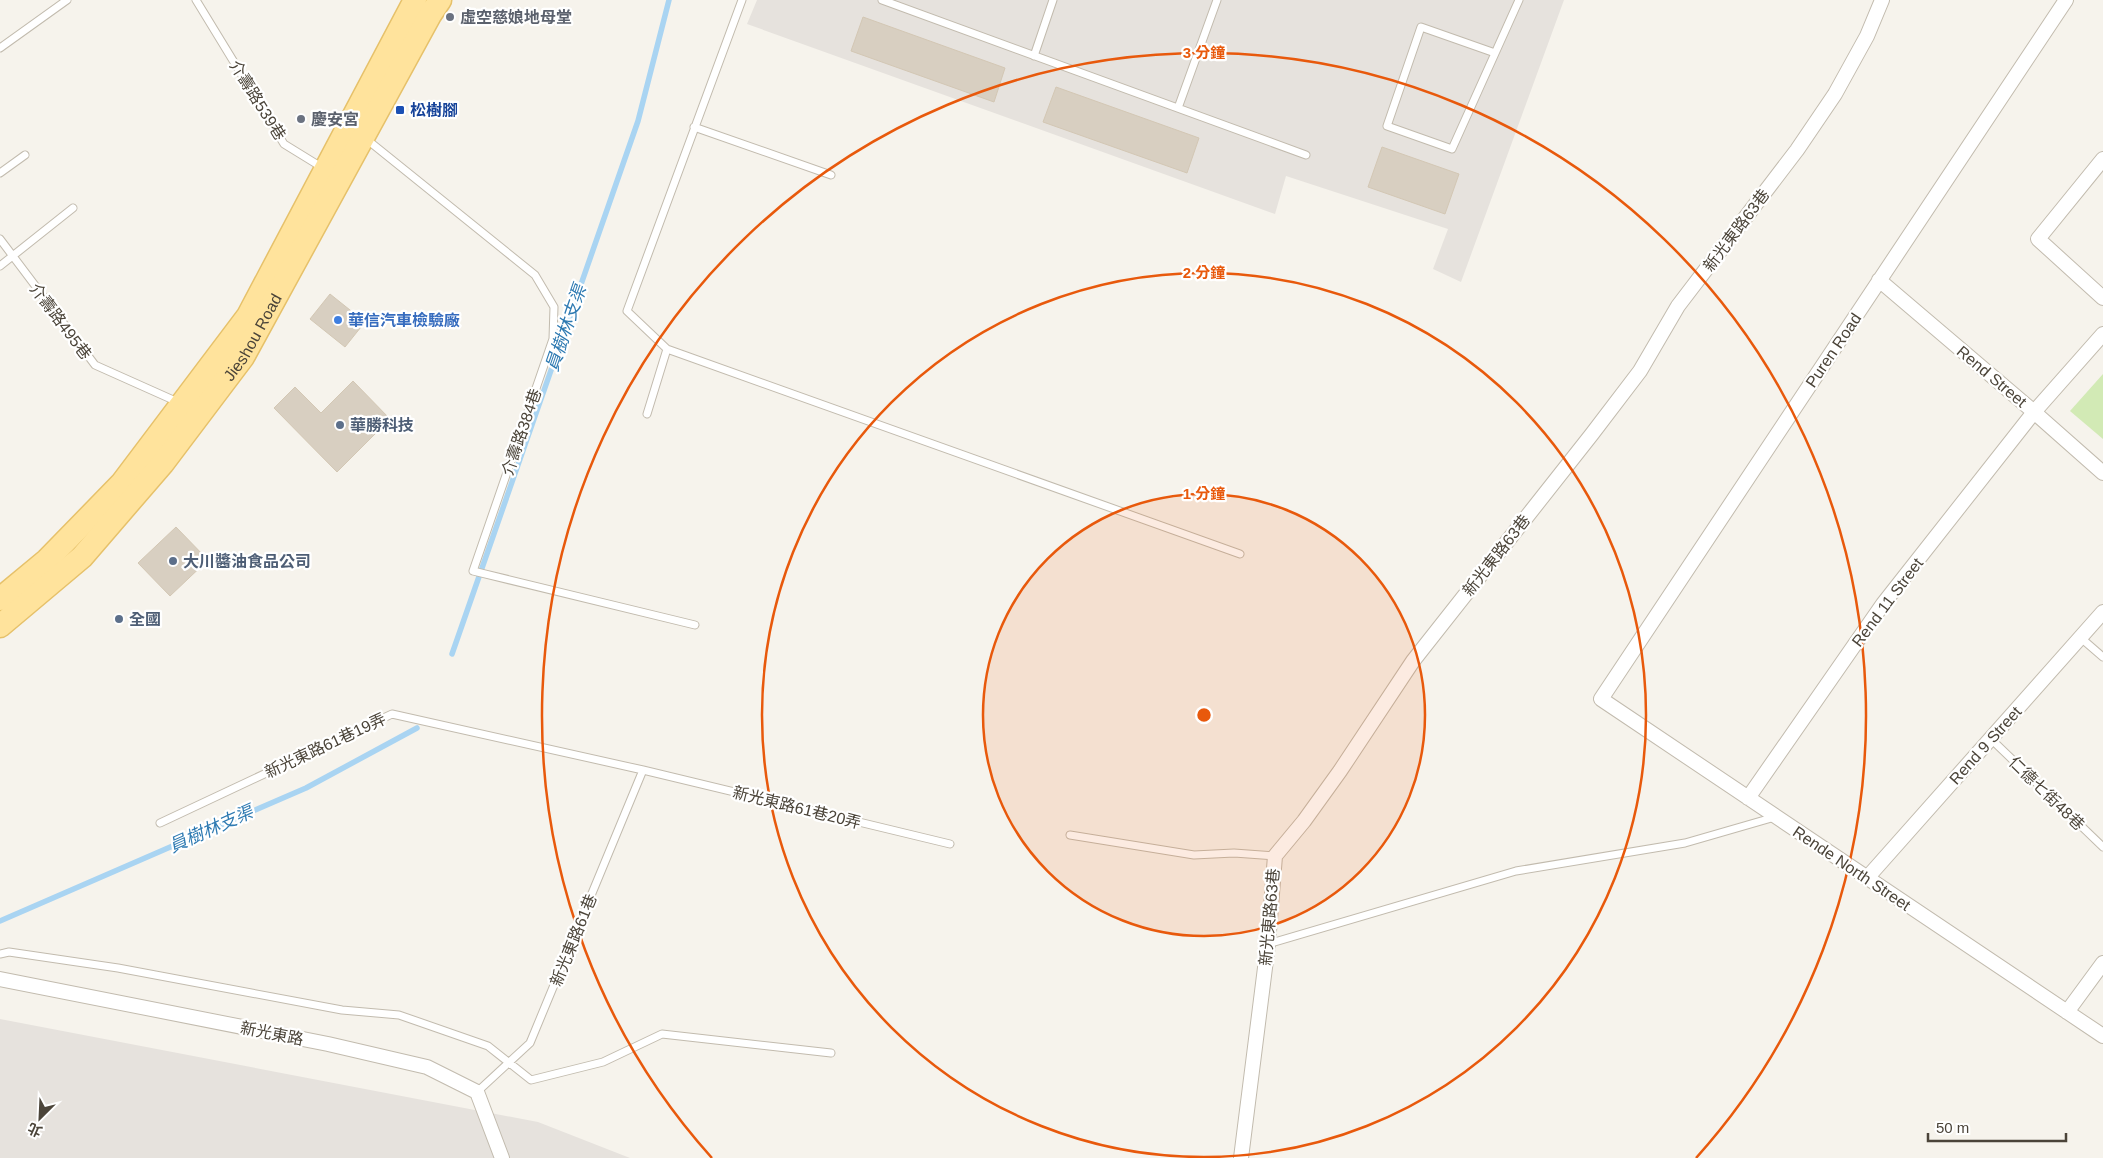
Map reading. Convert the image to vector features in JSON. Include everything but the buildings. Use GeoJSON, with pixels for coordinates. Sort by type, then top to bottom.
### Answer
{"type":"FeatureCollection","features":[{"type":"Feature","properties":{"kind":"main road","name":"Jieshou Road"},"geometry":{"type":"LineString","coordinates":[[0,599],[48,560],[243,357],[355,132],[415,0]]}},
{"type":"Feature","properties":{"kind":"main road","name":"Jieshou Road"},"geometry":{"type":"LineString","coordinates":[[355,132],[440,0]]}},
{"type":"Feature","properties":{"kind":"main road","name":"Jieshou Road"},"geometry":{"type":"LineString","coordinates":[[0,626],[82,557],[163,463],[191,409]]}},
{"type":"Feature","properties":{"kind":"street","name":"新光東路63巷"},"geometry":{"type":"LineString","coordinates":[[1241,1158],[1268,944],[1275,856],[1314,807],[1413,661],[1640,371],[1678,306],[1797,150],[1835,94],[1866,36],[1882,0]]}},
{"type":"Feature","properties":{"kind":"street","name":"Puren Road"},"geometry":{"type":"LineString","coordinates":[[1601,699],[2066,0]]}},
{"type":"Feature","properties":{"kind":"street"},"geometry":{"type":"LineString","coordinates":[[2103,160],[2038,239],[2103,298]]}},
{"type":"Feature","properties":{"kind":"street","name":"Rend Street"},"geometry":{"type":"LineString","coordinates":[[1879,280],[2103,473]]}},
{"type":"Feature","properties":{"kind":"street","name":"Rend 11 Street"},"geometry":{"type":"LineString","coordinates":[[1748,798],[1883,604],[2034,412],[2103,334]]}},
{"type":"Feature","properties":{"kind":"street","name":"Rend 9 Street"},"geometry":{"type":"LineString","coordinates":[[1867,878],[2103,612]]}},
{"type":"Feature","properties":{"kind":"street","name":"Rende North Street"},"geometry":{"type":"LineString","coordinates":[[1601,699],[2103,1036]]}},
{"type":"Feature","properties":{"kind":"street"},"geometry":{"type":"LineString","coordinates":[[2067,1012],[2103,964]]}},
{"type":"Feature","properties":{"kind":"street","name":"新光東路"},"geometry":{"type":"LineString","coordinates":[[0,978],[328,1044],[427,1067],[477,1092]]}},
{"type":"Feature","properties":{"kind":"street"},"geometry":{"type":"LineString","coordinates":[[477,1092],[501,1154]]}},
{"type":"Feature","properties":{"kind":"lane"},"geometry":{"type":"LineString","coordinates":[[0,48],[67,0]]}},
{"type":"Feature","properties":{"kind":"lane","name":"介壽路539巷"},"geometry":{"type":"LineString","coordinates":[[196,0],[284,144],[334,173]]}},
{"type":"Feature","properties":{"kind":"lane"},"geometry":{"type":"LineString","coordinates":[[742,0],[627,311],[667,349],[1240,554]]}},
{"type":"Feature","properties":{"kind":"lane"},"geometry":{"type":"LineString","coordinates":[[882,0],[1306,155]]}},
{"type":"Feature","properties":{"kind":"lane"},"geometry":{"type":"LineString","coordinates":[[1034,56],[1053,0]]}},
{"type":"Feature","properties":{"kind":"lane"},"geometry":{"type":"LineString","coordinates":[[1178,108],[1217,0]]}},
{"type":"Feature","properties":{"kind":"lane"},"geometry":{"type":"LineString","coordinates":[[1495,53],[1421,27],[1387,126],[1452,148],[1519,0]]}},
{"type":"Feature","properties":{"kind":"lane"},"geometry":{"type":"LineString","coordinates":[[694,127],[831,174]]}},
{"type":"Feature","properties":{"kind":"lane","name":"介壽路384巷"},"geometry":{"type":"LineString","coordinates":[[355,132],[535,275],[554,307],[554,339],[473,571],[695,625]]}},
{"type":"Feature","properties":{"kind":"lane"},"geometry":{"type":"LineString","coordinates":[[0,173],[26,154]]}},
{"type":"Feature","properties":{"kind":"lane"},"geometry":{"type":"LineString","coordinates":[[0,266],[74,208]]}},
{"type":"Feature","properties":{"kind":"lane","name":"介壽路495巷"},"geometry":{"type":"LineString","coordinates":[[0,239],[94,365],[191,409]]}},
{"type":"Feature","properties":{"kind":"lane"},"geometry":{"type":"LineString","coordinates":[[647,414],[667,349]]}},
{"type":"Feature","properties":{"kind":"lane"},"geometry":{"type":"LineString","coordinates":[[2081,638],[2103,657]]}},
{"type":"Feature","properties":{"kind":"lane","name":"新光東路61巷19弄"},"geometry":{"type":"LineString","coordinates":[[160,823],[392,714],[643,770]]}},
{"type":"Feature","properties":{"kind":"lane","name":"仁德七街48巷"},"geometry":{"type":"LineString","coordinates":[[1991,738],[2103,847]]}},
{"type":"Feature","properties":{"kind":"lane","name":"新光東路61巷20弄"},"geometry":{"type":"LineString","coordinates":[[643,770],[950,844]]}},
{"type":"Feature","properties":{"kind":"lane","name":"新光東路61巷"},"geometry":{"type":"LineString","coordinates":[[477,1092],[511,1063],[530,1043],[643,770]]}},
{"type":"Feature","properties":{"kind":"lane"},"geometry":{"type":"LineString","coordinates":[[1268,944],[1516,871],[1685,843],[1776,817]]}},
{"type":"Feature","properties":{"kind":"lane"},"geometry":{"type":"LineString","coordinates":[[1070,835],[1194,855],[1234,853],[1275,856]]}},
{"type":"Feature","properties":{"kind":"lane"},"geometry":{"type":"LineString","coordinates":[[0,954],[9,952],[118,968],[342,1010],[399,1015],[488,1046],[531,1080],[603,1062],[662,1034],[831,1054]]}},
{"type":"Feature","properties":{"kind":"shaded area"},"geometry":{"type":"Polygon","coordinates":[[[757,0],[1564,0],[1461,282],[1433,269],[1448,229],[1286,176],[1275,214],[747,24],[757,0]]]}},
{"type":"Feature","properties":{"kind":"shaded area"},"geometry":{"type":"Polygon","coordinates":[[[0,1019],[538,1122],[630,1158],[0,1158],[0,1019]]]}},
{"type":"Feature","properties":{"kind":"green space"},"geometry":{"type":"Polygon","coordinates":[[[2103,374],[2103,439],[2070,411],[2103,374]]]}},
{"type":"Feature","properties":{"kind":"waterway","name":"員樹林支渠"},"geometry":{"type":"LineString","coordinates":[[452,654],[638,121],[669,0]]}},
{"type":"Feature","properties":{"kind":"waterway","name":"員樹林支渠"},"geometry":{"type":"LineString","coordinates":[[0,921],[306,788],[417,728]]}},
{"type":"Feature","properties":{"kind":"place","name":"虛空慈娘地母堂"},"geometry":{"type":"Point","coordinates":[450,17]}},
{"type":"Feature","properties":{"kind":"place","name":"松樹腳"},"geometry":{"type":"Point","coordinates":[400,110]}},
{"type":"Feature","properties":{"kind":"place","name":"慶安宮"},"geometry":{"type":"Point","coordinates":[301,119]}},
{"type":"Feature","properties":{"kind":"place","name":"華信汽車檢驗廠"},"geometry":{"type":"Point","coordinates":[338,320]}},
{"type":"Feature","properties":{"kind":"place","name":"華勝科技"},"geometry":{"type":"Point","coordinates":[340,425]}},
{"type":"Feature","properties":{"kind":"place","name":"大川醬油食品公司"},"geometry":{"type":"Point","coordinates":[173,561]}},
{"type":"Feature","properties":{"kind":"place","name":"全國"},"geometry":{"type":"Point","coordinates":[119,619]}}]}
